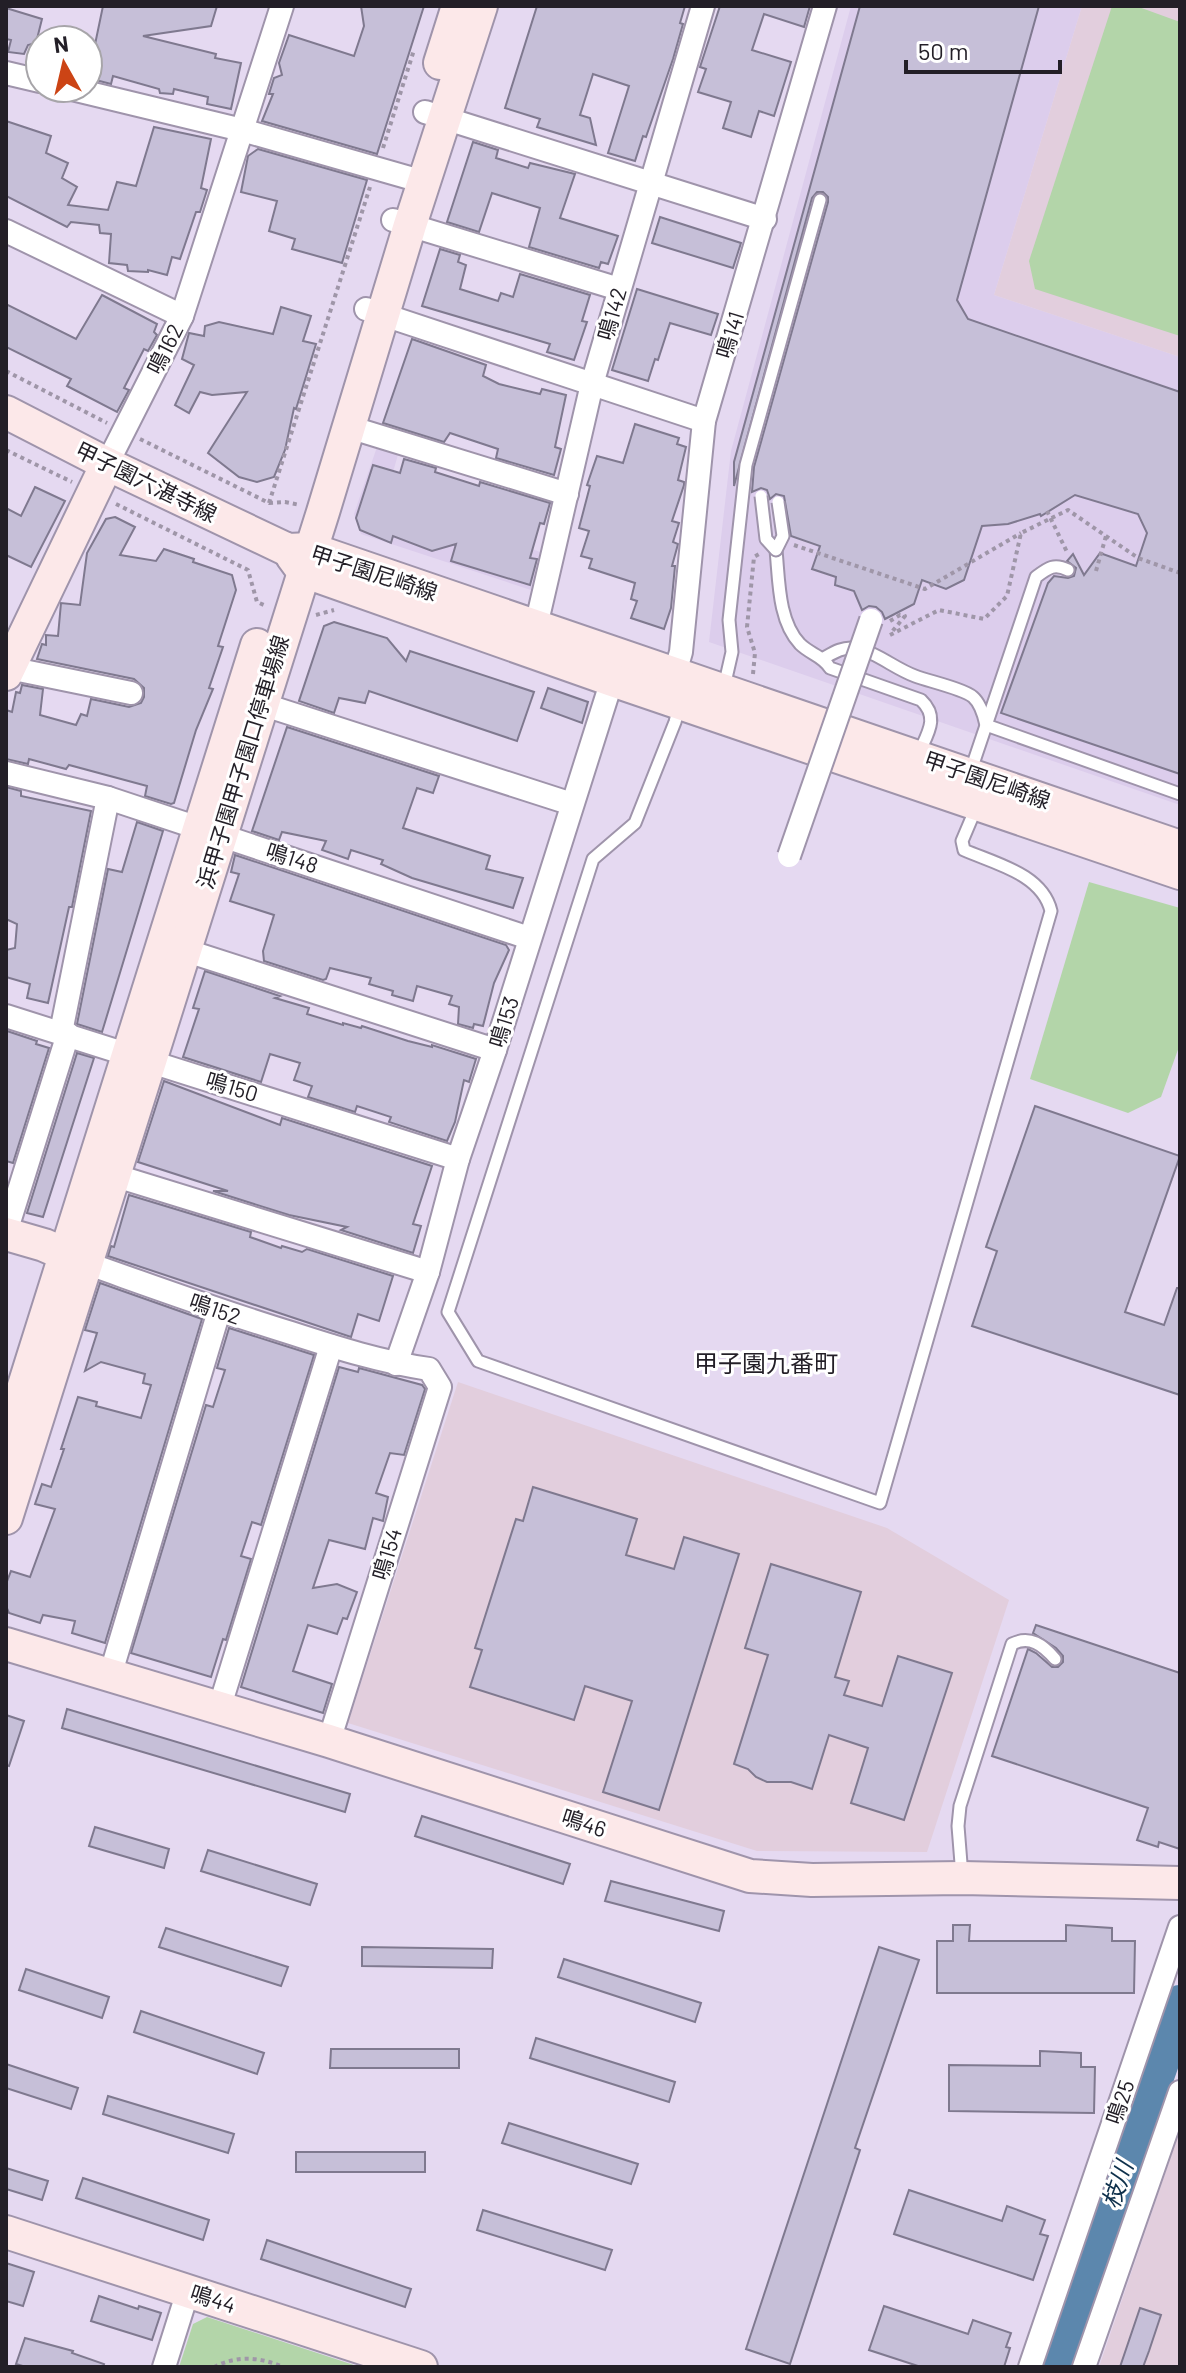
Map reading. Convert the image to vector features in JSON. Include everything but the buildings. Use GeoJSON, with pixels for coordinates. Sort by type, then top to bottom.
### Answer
{"type":"FeatureCollection","features":[{"type":"Feature","properties":{"kind":"main road","name":"浜甲子園甲子園口停車場線"},"geometry":{"type":"LineString","coordinates":[[435,116],[458,6]]}},
{"type":"Feature","properties":{"kind":"main road","name":"浜甲子園甲子園口停車場線"},"geometry":{"type":"LineString","coordinates":[[6,1518],[75,1259],[209,831],[300,557],[349,427],[375,312],[401,222],[402,175],[435,116],[481,6]]}},
{"type":"Feature","properties":{"kind":"main road","name":"浜甲子園甲子園口停車場線"},"geometry":{"type":"LineString","coordinates":[[300,557],[302,506],[375,312]]}},
{"type":"Feature","properties":{"kind":"main road","name":"甲子園六湛寺線"},"geometry":{"type":"LineString","coordinates":[[6,412],[300,557]]}},
{"type":"Feature","properties":{"kind":"main road","name":"鳴162"},"geometry":{"type":"LineString","coordinates":[[7,671],[16,628],[107,464]]}},
{"type":"Feature","properties":{"kind":"main road","name":"甲子園尼崎線"},"geometry":{"type":"LineString","coordinates":[[300,557],[536,626],[677,688],[974,789],[1180,847]]}},
{"type":"Feature","properties":{"kind":"main road","name":"甲子園尼崎線"},"geometry":{"type":"LineString","coordinates":[[300,557],[612,680],[677,688],[726,679],[918,756],[974,789],[1180,873]]}},
{"type":"Feature","properties":{"kind":"main road","name":"浜甲子園甲子園口停車場線"},"geometry":{"type":"LineString","coordinates":[[6,1443],[75,1259],[113,1175],[138,1058],[184,950],[209,831]]}},
{"type":"Feature","properties":{"kind":"main road","name":"鳴152"},"geometry":{"type":"LineString","coordinates":[[6,1233],[75,1259]]}},
{"type":"Feature","properties":{"kind":"main road","name":"鳴46"},"geometry":{"type":"LineString","coordinates":[[6,1644],[329,1741],[750,1876],[812,1880],[962,1878],[1180,1883]]}},
{"type":"Feature","properties":{"kind":"main road","name":"鳴44"},"geometry":{"type":"LineString","coordinates":[[6,2232],[421,2367]]}},
{"type":"Feature","properties":{"kind":"street","name":"鳴162"},"geometry":{"type":"LineString","coordinates":[[107,464],[182,316],[282,6]]}},
{"type":"Feature","properties":{"kind":"street","name":"鳴142"},"geometry":{"type":"LineString","coordinates":[[536,626],[592,384],[703,6]]}},
{"type":"Feature","properties":{"kind":"street","name":"鳴141"},"geometry":{"type":"LineString","coordinates":[[677,688],[704,421],[825,6]]}},
{"type":"Feature","properties":{"kind":"street"},"geometry":{"type":"LineString","coordinates":[[104,97],[242,130],[402,175]]}},
{"type":"Feature","properties":{"kind":"street"},"geometry":{"type":"LineString","coordinates":[[435,116],[765,219]]}},
{"type":"Feature","properties":{"kind":"street"},"geometry":{"type":"LineString","coordinates":[[401,222],[619,289]]}},
{"type":"Feature","properties":{"kind":"street"},"geometry":{"type":"LineString","coordinates":[[6,231],[182,316]]}},
{"type":"Feature","properties":{"kind":"street"},"geometry":{"type":"LineString","coordinates":[[375,312],[704,421]]}},
{"type":"Feature","properties":{"kind":"street"},"geometry":{"type":"LineString","coordinates":[[349,427],[567,494]]}},
{"type":"Feature","properties":{"kind":"street"},"geometry":{"type":"LineString","coordinates":[[789,856],[871,620]]}},
{"type":"Feature","properties":{"kind":"street"},"geometry":{"type":"LineString","coordinates":[[7,671],[131,693]]}},
{"type":"Feature","properties":{"kind":"street","name":"鳴153"},"geometry":{"type":"LineString","coordinates":[[396,1364],[428,1272],[458,1159],[612,680]]}},
{"type":"Feature","properties":{"kind":"street"},"geometry":{"type":"LineString","coordinates":[[251,700],[572,804]]}},
{"type":"Feature","properties":{"kind":"street","name":"鳴148"},"geometry":{"type":"LineString","coordinates":[[6,773],[108,798],[529,938]]}},
{"type":"Feature","properties":{"kind":"street"},"geometry":{"type":"LineString","coordinates":[[6,1233],[64,1033],[108,798]]}},
{"type":"Feature","properties":{"kind":"street"},"geometry":{"type":"LineString","coordinates":[[184,950],[495,1050]]}},
{"type":"Feature","properties":{"kind":"street","name":"鳴150"},"geometry":{"type":"LineString","coordinates":[[6,1016],[458,1159]]}},
{"type":"Feature","properties":{"kind":"street"},"geometry":{"type":"LineString","coordinates":[[113,1175],[428,1272]]}},
{"type":"Feature","properties":{"kind":"street","name":"鳴152"},"geometry":{"type":"LineString","coordinates":[[75,1259],[219,1311],[331,1346],[396,1364],[429,1369]]}},
{"type":"Feature","properties":{"kind":"street"},"geometry":{"type":"LineString","coordinates":[[110,1676],[219,1311]]}},
{"type":"Feature","properties":{"kind":"street"},"geometry":{"type":"LineString","coordinates":[[219,1709],[331,1346]]}},
{"type":"Feature","properties":{"kind":"street","name":"鳴154"},"geometry":{"type":"LineString","coordinates":[[329,1741],[440,1387],[429,1369]]}},
{"type":"Feature","properties":{"kind":"street","name":"鳴25"},"geometry":{"type":"LineString","coordinates":[[1030,2367],[1180,1927]]}},
{"type":"Feature","properties":{"kind":"street"},"geometry":{"type":"LineString","coordinates":[[1084,2367],[1180,2092]]}},
{"type":"Feature","properties":{"kind":"street"},"geometry":{"type":"LineString","coordinates":[[164,2367],[188,2291]]}},
{"type":"Feature","properties":{"kind":"lane"},"geometry":{"type":"LineString","coordinates":[[726,679],[732,652],[729,620],[746,465],[820,200]]}},
{"type":"Feature","properties":{"kind":"lane"},"geometry":{"type":"LineString","coordinates":[[761,496],[766,539],[775,547],[782,605],[799,642],[824,658],[830,668],[921,700],[930,709],[932,720],[918,756]]}},
{"type":"Feature","properties":{"kind":"lane"},"geometry":{"type":"LineString","coordinates":[[775,547],[783,536],[778,502]]}},
{"type":"Feature","properties":{"kind":"lane"},"geometry":{"type":"LineString","coordinates":[[677,688],[675,722],[635,823],[593,859],[448,1312],[478,1361],[880,1503],[1051,911],[1047,897],[1032,881],[964,850],[962,841],[986,725],[1036,577],[1050,567],[1060,566],[1068,570]]}},
{"type":"Feature","properties":{"kind":"lane"},"geometry":{"type":"LineString","coordinates":[[824,658],[850,647],[876,655],[889,665],[914,676],[973,696],[983,711],[986,725]]}},
{"type":"Feature","properties":{"kind":"lane"},"geometry":{"type":"LineString","coordinates":[[986,725],[1180,794]]}},
{"type":"Feature","properties":{"kind":"lane"},"geometry":{"type":"LineString","coordinates":[[962,1878],[958,1826],[960,1806],[1012,1644],[1024,1639],[1031,1641],[1044,1647],[1055,1659]]}},
{"type":"Feature","properties":{"kind":"path"},"geometry":{"type":"LineString","coordinates":[[269,503],[402,175],[414,50]]}},
{"type":"Feature","properties":{"kind":"path"},"geometry":{"type":"LineString","coordinates":[[6,371],[269,503],[285,502],[302,506]]}},
{"type":"Feature","properties":{"kind":"path"},"geometry":{"type":"LineString","coordinates":[[1047,511],[1068,555]]}},
{"type":"Feature","properties":{"kind":"path"},"geometry":{"type":"LineString","coordinates":[[726,679],[753,677],[755,653],[747,627],[754,557],[775,547],[925,589],[1021,533]]}},
{"type":"Feature","properties":{"kind":"path"},"geometry":{"type":"LineString","coordinates":[[1096,571],[1106,536]]}},
{"type":"Feature","properties":{"kind":"path"},"geometry":{"type":"LineString","coordinates":[[890,635],[905,616],[900,615]]}},
{"type":"Feature","properties":{"kind":"path"},"geometry":{"type":"LineString","coordinates":[[214,2367],[237,2359],[253,2358],[283,2367]]}},
{"type":"Feature","properties":{"kind":"shaded area"},"geometry":{"type":"Polygon","coordinates":[[[851,6],[1082,6],[994,295],[1180,357],[1180,805],[709,642],[731,451],[851,6]]]}},
{"type":"Feature","properties":{"kind":"shaded area"},"geometry":{"type":"Polygon","coordinates":[[[1082,6],[1180,6],[1180,357],[994,295],[1082,6]]]}},
{"type":"Feature","properties":{"kind":"shaded area"},"geometry":{"type":"Polygon","coordinates":[[[378,444],[399,451],[386,497],[540,552],[531,590],[361,534],[354,514],[378,444]]]}},
{"type":"Feature","properties":{"kind":"shaded area"},"geometry":{"type":"Polygon","coordinates":[[[458,1382],[887,1528],[1009,1600],[927,1852],[757,1851],[348,1723],[458,1382]]]}},
{"type":"Feature","properties":{"kind":"shaded area"},"geometry":{"type":"Polygon","coordinates":[[[1180,2130],[1180,2367],[1099,2367],[1180,2130]]]}},
{"type":"Feature","properties":{"kind":"green space"},"geometry":{"type":"Polygon","coordinates":[[[1112,6],[1136,6],[1180,22],[1180,336],[1035,289],[1029,261],[1112,6]]]}},
{"type":"Feature","properties":{"kind":"green space"},"geometry":{"type":"Polygon","coordinates":[[[1089,882],[1180,908],[1180,1044],[1161,1097],[1128,1113],[1030,1079],[1089,882]]]}},
{"type":"Feature","properties":{"kind":"green space"},"geometry":{"type":"Polygon","coordinates":[[[207,2317],[360,2367],[179,2367],[193,2324],[207,2317]]]}},
{"type":"Feature","properties":{"kind":"waterway","name":"枝川"},"geometry":{"type":"LineString","coordinates":[[1055,2367],[1180,2004]]}},
{"type":"Feature","properties":{"kind":"district","name":"甲子園九番町"},"geometry":{"type":"Point","coordinates":[766,1364]}}]}
